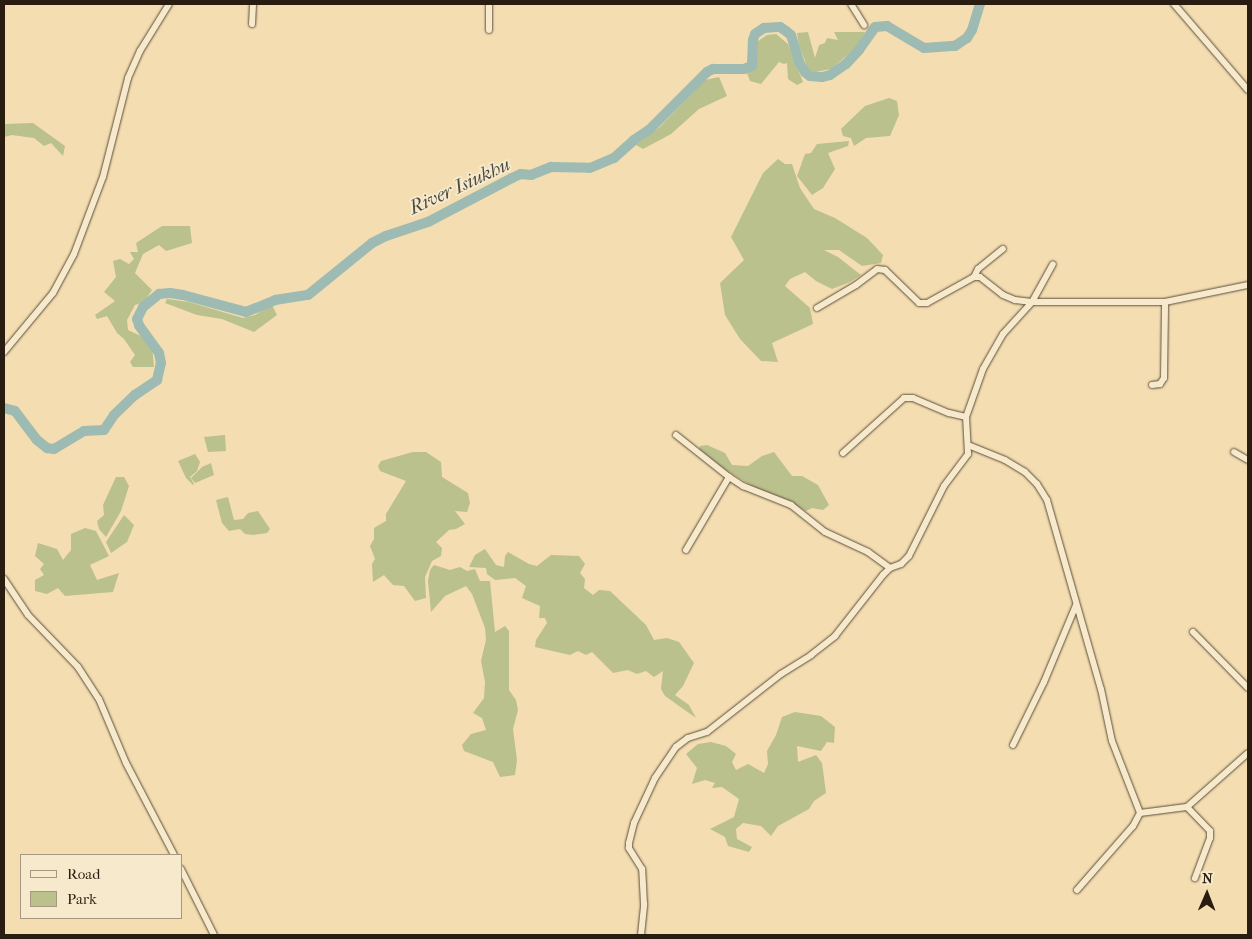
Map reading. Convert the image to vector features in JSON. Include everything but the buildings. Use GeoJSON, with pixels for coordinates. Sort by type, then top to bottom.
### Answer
{"type":"FeatureCollection","features":[{"type":"Feature","properties":{"kind":"street"},"geometry":{"type":"LineString","coordinates":[[4,352],[53,293],[74,254],[103,177],[128,78],[140,51],[169,4]]}},
{"type":"Feature","properties":{"kind":"street"},"geometry":{"type":"LineString","coordinates":[[252,24],[253,4]]}},
{"type":"Feature","properties":{"kind":"street"},"geometry":{"type":"LineString","coordinates":[[489,4],[489,30]]}},
{"type":"Feature","properties":{"kind":"street"},"geometry":{"type":"LineString","coordinates":[[851,4],[864,25]]}},
{"type":"Feature","properties":{"kind":"street"},"geometry":{"type":"LineString","coordinates":[[1174,4],[1248,90]]}},
{"type":"Feature","properties":{"kind":"street"},"geometry":{"type":"LineString","coordinates":[[817,308],[856,285],[877,269],[885,270],[915,301],[923,304],[974,276],[978,269],[1003,249]]}},
{"type":"Feature","properties":{"kind":"street"},"geometry":{"type":"LineString","coordinates":[[641,935],[644,904],[642,869],[641,863],[629,848],[629,843],[637,815],[664,763],[676,747],[688,738],[707,732],[780,674],[811,655],[835,636],[890,568],[901,564],[909,556],[944,486],[966,458],[968,445],[966,417],[983,368],[1002,334],[1032,302],[1053,264]]}},
{"type":"Feature","properties":{"kind":"street"},"geometry":{"type":"LineString","coordinates":[[974,276],[980,277],[1003,295],[1015,300],[1032,302],[1165,302],[1248,285]]}},
{"type":"Feature","properties":{"kind":"street"},"geometry":{"type":"LineString","coordinates":[[1152,385],[1160,384],[1164,378],[1165,302]]}},
{"type":"Feature","properties":{"kind":"street"},"geometry":{"type":"LineString","coordinates":[[844,452],[904,398],[913,398],[949,413],[966,417]]}},
{"type":"Feature","properties":{"kind":"street"},"geometry":{"type":"LineString","coordinates":[[676,435],[743,486],[791,505],[825,532],[868,552],[890,568]]}},
{"type":"Feature","properties":{"kind":"street"},"geometry":{"type":"LineString","coordinates":[[968,445],[1006,460],[1025,472],[1037,484],[1047,500],[1103,697],[1112,741],[1140,813],[1133,826],[1077,890]]}},
{"type":"Feature","properties":{"kind":"street"},"geometry":{"type":"LineString","coordinates":[[1234,452],[1248,460]]}},
{"type":"Feature","properties":{"kind":"street"},"geometry":{"type":"LineString","coordinates":[[686,550],[729,477]]}},
{"type":"Feature","properties":{"kind":"street"},"geometry":{"type":"LineString","coordinates":[[4,579],[28,615],[78,667],[99,699],[126,763],[173,854]]}},
{"type":"Feature","properties":{"kind":"street"},"geometry":{"type":"LineString","coordinates":[[1013,745],[1044,682],[1076,605]]}},
{"type":"Feature","properties":{"kind":"street"},"geometry":{"type":"LineString","coordinates":[[1193,632],[1248,688]]}},
{"type":"Feature","properties":{"kind":"street"},"geometry":{"type":"LineString","coordinates":[[1140,813],[1186,806],[1248,753]]}},
{"type":"Feature","properties":{"kind":"street"},"geometry":{"type":"LineString","coordinates":[[1186,806],[1211,835],[1195,878]]}},
{"type":"Feature","properties":{"kind":"street"},"geometry":{"type":"LineString","coordinates":[[182,871],[214,935]]}},
{"type":"Feature","properties":{"kind":"green space"},"geometry":{"type":"Polygon","coordinates":[[[808,32],[815,58],[819,45],[825,43],[827,38],[838,40],[834,32],[865,32],[858,46],[831,69],[814,72],[808,69],[799,45],[797,33],[808,32]]]}},
{"type":"Feature","properties":{"kind":"green space"},"geometry":{"type":"Polygon","coordinates":[[[776,34],[788,44],[803,82],[797,85],[788,79],[787,63],[779,62],[761,84],[750,81],[747,73],[757,62],[755,43],[767,35],[776,34]]]}},
{"type":"Feature","properties":{"kind":"green space"},"geometry":{"type":"Polygon","coordinates":[[[719,77],[727,96],[699,109],[671,134],[643,149],[636,145],[660,127],[705,80],[719,77]]]}},
{"type":"Feature","properties":{"kind":"green space"},"geometry":{"type":"Polygon","coordinates":[[[889,98],[897,101],[899,115],[890,136],[866,138],[854,146],[851,138],[843,136],[841,129],[865,106],[889,98]]]}},
{"type":"Feature","properties":{"kind":"green space"},"geometry":{"type":"Polygon","coordinates":[[[33,123],[65,146],[63,156],[51,143],[44,146],[34,138],[12,135],[4,137],[4,124],[33,123]]]}},
{"type":"Feature","properties":{"kind":"green space"},"geometry":{"type":"Polygon","coordinates":[[[849,141],[848,146],[828,153],[835,169],[823,188],[812,195],[797,176],[805,154],[811,153],[817,144],[849,141]]]}},
{"type":"Feature","properties":{"kind":"green space"},"geometry":{"type":"Polygon","coordinates":[[[778,159],[785,164],[792,164],[800,188],[814,209],[835,218],[867,238],[883,255],[881,263],[862,266],[839,250],[824,250],[838,257],[861,275],[850,282],[832,289],[816,281],[805,272],[790,279],[785,286],[810,308],[813,324],[772,343],[778,362],[761,361],[740,339],[725,315],[720,283],[744,260],[731,237],[763,173],[778,159]]]}},
{"type":"Feature","properties":{"kind":"green space"},"geometry":{"type":"Polygon","coordinates":[[[162,226],[190,226],[192,243],[166,251],[159,245],[143,254],[135,273],[152,290],[144,302],[135,305],[127,320],[128,330],[145,338],[152,346],[154,367],[133,367],[130,362],[135,355],[124,339],[117,333],[107,316],[97,319],[95,315],[115,301],[104,292],[116,277],[113,261],[120,259],[129,264],[134,259],[130,252],[138,252],[136,243],[162,226]]]}},
{"type":"Feature","properties":{"kind":"green space"},"geometry":{"type":"Polygon","coordinates":[[[167,299],[189,302],[243,318],[255,315],[272,305],[277,315],[254,332],[222,319],[197,315],[165,303],[167,299]]]}},
{"type":"Feature","properties":{"kind":"green space"},"geometry":{"type":"Polygon","coordinates":[[[225,435],[226,451],[208,452],[204,437],[225,435]]]}},
{"type":"Feature","properties":{"kind":"green space"},"geometry":{"type":"Polygon","coordinates":[[[707,445],[725,453],[732,465],[748,466],[762,456],[774,452],[792,476],[802,476],[818,485],[829,505],[823,510],[812,508],[806,511],[787,500],[757,489],[723,468],[699,449],[700,446],[707,445]]]}},
{"type":"Feature","properties":{"kind":"green space"},"geometry":{"type":"Polygon","coordinates":[[[413,452],[426,452],[441,462],[442,477],[468,493],[470,503],[467,512],[455,511],[465,524],[456,529],[449,530],[436,542],[442,548],[441,556],[432,561],[425,577],[426,598],[415,601],[404,586],[393,585],[384,575],[373,582],[372,564],[375,559],[370,546],[374,539],[374,528],[386,521],[386,514],[406,481],[380,471],[378,466],[381,461],[413,452]]]}},
{"type":"Feature","properties":{"kind":"green space"},"geometry":{"type":"Polygon","coordinates":[[[195,454],[200,462],[197,471],[190,477],[193,485],[186,478],[178,461],[195,454]]]}},
{"type":"Feature","properties":{"kind":"green space"},"geometry":{"type":"Polygon","coordinates":[[[211,463],[214,475],[195,483],[191,478],[202,467],[211,463]]]}},
{"type":"Feature","properties":{"kind":"green space"},"geometry":{"type":"Polygon","coordinates":[[[116,477],[124,477],[129,486],[121,511],[106,537],[99,529],[97,521],[104,515],[103,505],[116,477]]]}},
{"type":"Feature","properties":{"kind":"green space"},"geometry":{"type":"Polygon","coordinates":[[[228,497],[234,520],[243,519],[248,513],[258,511],[270,529],[267,533],[253,535],[245,534],[240,529],[229,531],[222,523],[216,500],[228,497]]]}},
{"type":"Feature","properties":{"kind":"green space"},"geometry":{"type":"Polygon","coordinates":[[[124,515],[134,525],[127,542],[111,553],[106,542],[124,515]]]}},
{"type":"Feature","properties":{"kind":"green space"},"geometry":{"type":"Polygon","coordinates":[[[85,528],[96,531],[109,556],[90,565],[97,580],[119,573],[113,592],[65,596],[58,588],[47,594],[35,591],[35,580],[44,575],[40,569],[44,564],[35,556],[38,543],[57,549],[63,560],[71,550],[71,534],[85,528]]]}},
{"type":"Feature","properties":{"kind":"green space"},"geometry":{"type":"Polygon","coordinates":[[[485,549],[496,565],[504,567],[505,556],[508,552],[529,564],[537,566],[551,555],[579,556],[585,564],[580,573],[585,579],[584,588],[593,595],[599,590],[610,591],[646,625],[654,640],[667,638],[679,642],[694,663],[683,686],[675,695],[689,705],[696,718],[665,696],[661,689],[663,671],[654,677],[646,671],[637,674],[628,670],[613,673],[592,652],[586,655],[578,651],[570,655],[535,647],[536,640],[547,623],[545,618],[539,618],[540,606],[522,598],[526,586],[515,578],[495,580],[487,574],[486,568],[469,567],[475,555],[485,549]]]}},
{"type":"Feature","properties":{"kind":"green space"},"geometry":{"type":"Polygon","coordinates":[[[434,565],[450,570],[460,567],[467,571],[475,569],[480,581],[490,581],[495,632],[505,626],[509,631],[509,690],[516,700],[518,710],[513,729],[517,760],[515,775],[500,777],[493,762],[464,751],[462,745],[471,734],[486,730],[482,718],[473,713],[484,698],[485,682],[481,661],[486,640],[485,628],[472,594],[466,586],[445,596],[431,612],[428,581],[430,570],[434,565]]]}},
{"type":"Feature","properties":{"kind":"green space"},"geometry":{"type":"Polygon","coordinates":[[[795,712],[821,716],[835,727],[834,743],[827,742],[821,751],[797,746],[798,762],[816,755],[822,763],[826,793],[814,801],[809,809],[778,826],[771,836],[761,826],[743,823],[736,829],[737,839],[752,847],[749,852],[728,846],[725,837],[710,829],[734,817],[739,799],[722,787],[712,788],[715,783],[705,780],[692,784],[697,768],[686,754],[698,744],[711,742],[726,746],[736,754],[732,762],[736,770],[748,764],[764,773],[768,764],[767,751],[776,735],[782,717],[795,712]]]}},
{"type":"Feature","properties":{"kind":"waterway","name":"River Isiukhu"},"geometry":{"type":"LineString","coordinates":[[4,408],[15,411],[37,440],[47,448],[54,449],[84,431],[104,430],[114,415],[135,395],[157,380],[161,363],[159,353],[139,325],[137,319],[143,307],[159,294],[183,295],[246,312],[275,300],[308,295],[372,243],[386,236],[428,222],[512,178],[521,174],[531,175],[551,167],[590,168],[614,158],[634,140],[649,130],[707,72],[713,69],[744,69],[752,66],[753,40],[755,34],[764,28],[780,27],[791,35],[799,62],[805,72],[810,76],[822,77],[830,75],[846,64],[859,50],[875,27],[887,26],[924,48],[955,46],[967,38],[972,30],[980,4]]}}]}
